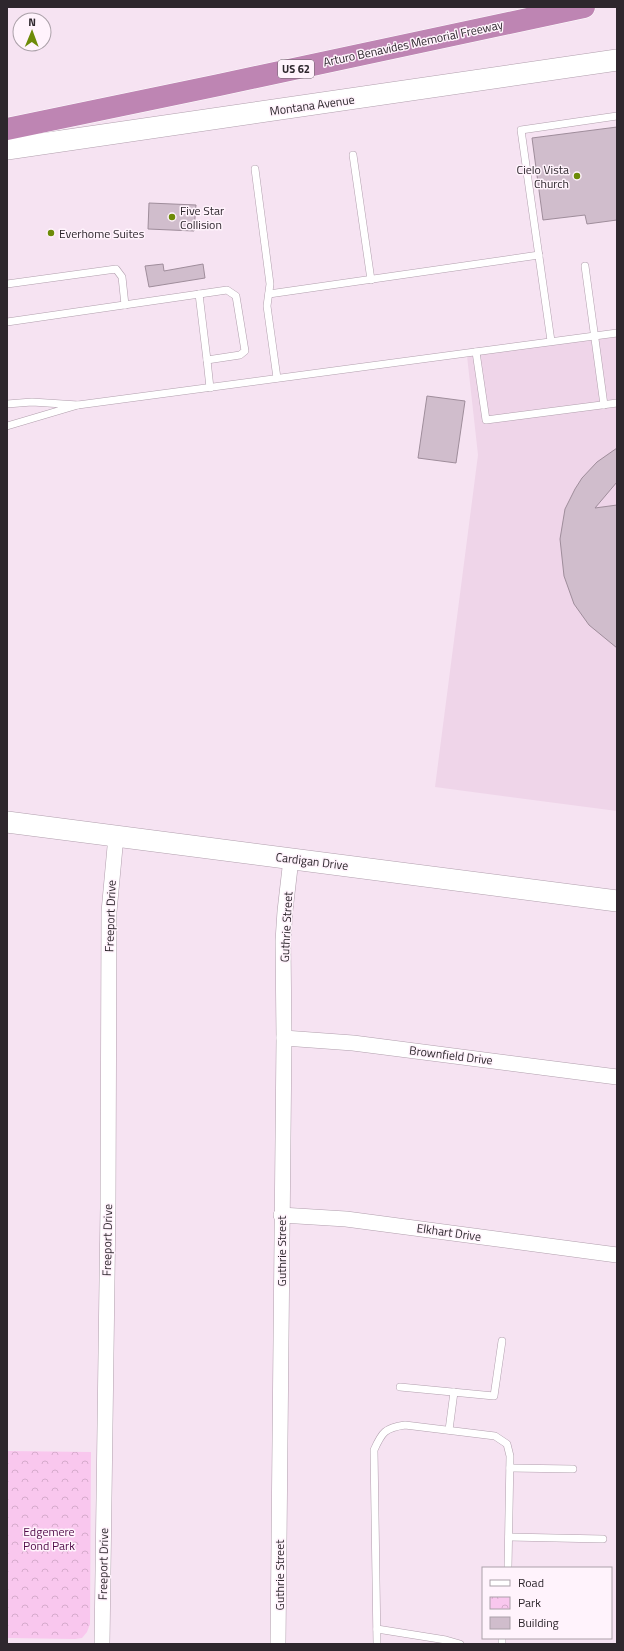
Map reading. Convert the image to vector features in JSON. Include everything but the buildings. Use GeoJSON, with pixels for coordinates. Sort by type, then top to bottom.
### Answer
{"type":"FeatureCollection","features":[{"type":"Feature","properties":{"kind":"highway","name":"Arturo Benavides Memorial Freeway"},"geometry":{"type":"LineString","coordinates":[[7,129],[584,7]]}},
{"type":"Feature","properties":{"kind":"street","name":"Montana Avenue"},"geometry":{"type":"LineString","coordinates":[[7,148],[617,60]]}},
{"type":"Feature","properties":{"kind":"street","name":"Cardigan Drive"},"geometry":{"type":"LineString","coordinates":[[7,822],[617,900]]}},
{"type":"Feature","properties":{"kind":"street","name":"Freeport Drive"},"geometry":{"type":"LineString","coordinates":[[102,1644],[108,1208],[109,912],[116,836]]}},
{"type":"Feature","properties":{"kind":"street","name":"Guthrie Street"},"geometry":{"type":"LineString","coordinates":[[278,1644],[281,1215],[284,1038],[283,941],[291,859]]}},
{"type":"Feature","properties":{"kind":"street","name":"Brownfield Drive"},"geometry":{"type":"LineString","coordinates":[[284,1038],[353,1043],[617,1077]]}},
{"type":"Feature","properties":{"kind":"street","name":"Elkhart Drive"},"geometry":{"type":"LineString","coordinates":[[281,1215],[346,1218],[617,1255]]}},
{"type":"Feature","properties":{"kind":"lane"},"geometry":{"type":"LineString","coordinates":[[552,341],[521,130],[617,116]]}},
{"type":"Feature","properties":{"kind":"lane"},"geometry":{"type":"LineString","coordinates":[[353,155],[371,280]]}},
{"type":"Feature","properties":{"kind":"lane"},"geometry":{"type":"LineString","coordinates":[[256,169],[270,284],[267,306],[277,378]]}},
{"type":"Feature","properties":{"kind":"lane"},"geometry":{"type":"LineString","coordinates":[[269,294],[539,255]]}},
{"type":"Feature","properties":{"kind":"lane"},"geometry":{"type":"LineString","coordinates":[[585,266],[604,405]]}},
{"type":"Feature","properties":{"kind":"lane"},"geometry":{"type":"LineString","coordinates":[[7,284],[116,269],[122,277],[125,305]]}},
{"type":"Feature","properties":{"kind":"lane"},"geometry":{"type":"LineString","coordinates":[[7,322],[227,290],[236,296],[244,351],[240,355],[207,360]]}},
{"type":"Feature","properties":{"kind":"lane"},"geometry":{"type":"LineString","coordinates":[[199,294],[210,388]]}},
{"type":"Feature","properties":{"kind":"lane"},"geometry":{"type":"LineString","coordinates":[[7,426],[78,405],[617,333]]}},
{"type":"Feature","properties":{"kind":"lane"},"geometry":{"type":"LineString","coordinates":[[476,352],[486,420],[617,403]]}},
{"type":"Feature","properties":{"kind":"lane"},"geometry":{"type":"LineString","coordinates":[[7,404],[32,402],[78,405]]}},
{"type":"Feature","properties":{"kind":"lane"},"geometry":{"type":"LineString","coordinates":[[400,1386],[494,1396],[502,1341]]}},
{"type":"Feature","properties":{"kind":"lane"},"geometry":{"type":"LineString","coordinates":[[449,1430],[454,1392]]}},
{"type":"Feature","properties":{"kind":"lane"},"geometry":{"type":"LineString","coordinates":[[377,1644],[374,1450],[380,1437],[390,1427],[404,1425],[496,1436],[507,1444],[510,1456],[508,1567]]}},
{"type":"Feature","properties":{"kind":"lane"},"geometry":{"type":"LineString","coordinates":[[510,1468],[573,1469]]}},
{"type":"Feature","properties":{"kind":"lane"},"geometry":{"type":"LineString","coordinates":[[508,1537],[603,1539]]}},
{"type":"Feature","properties":{"kind":"lane"},"geometry":{"type":"LineString","coordinates":[[377,1629],[446,1640],[460,1644]]}},
{"type":"Feature","properties":{"kind":"shaded area"},"geometry":{"type":"Polygon","coordinates":[[[617,336],[617,811],[435,787],[478,455],[467,356],[617,336]]]}},
{"type":"Feature","properties":{"kind":"green space","name":"Edgemere Pond Park"},"geometry":{"type":"Polygon","coordinates":[[[7,1451],[91,1452],[90,1624],[87,1632],[82,1638],[7,1638],[7,1451]]]}},
{"type":"Feature","properties":{"kind":"place","name":"Cielo Vista Church"},"geometry":{"type":"Point","coordinates":[577,176]}},
{"type":"Feature","properties":{"kind":"place","name":"Five Star Collision"},"geometry":{"type":"Point","coordinates":[172,217]}},
{"type":"Feature","properties":{"kind":"place","name":"Everhome Suites"},"geometry":{"type":"Point","coordinates":[51,233]}}]}
